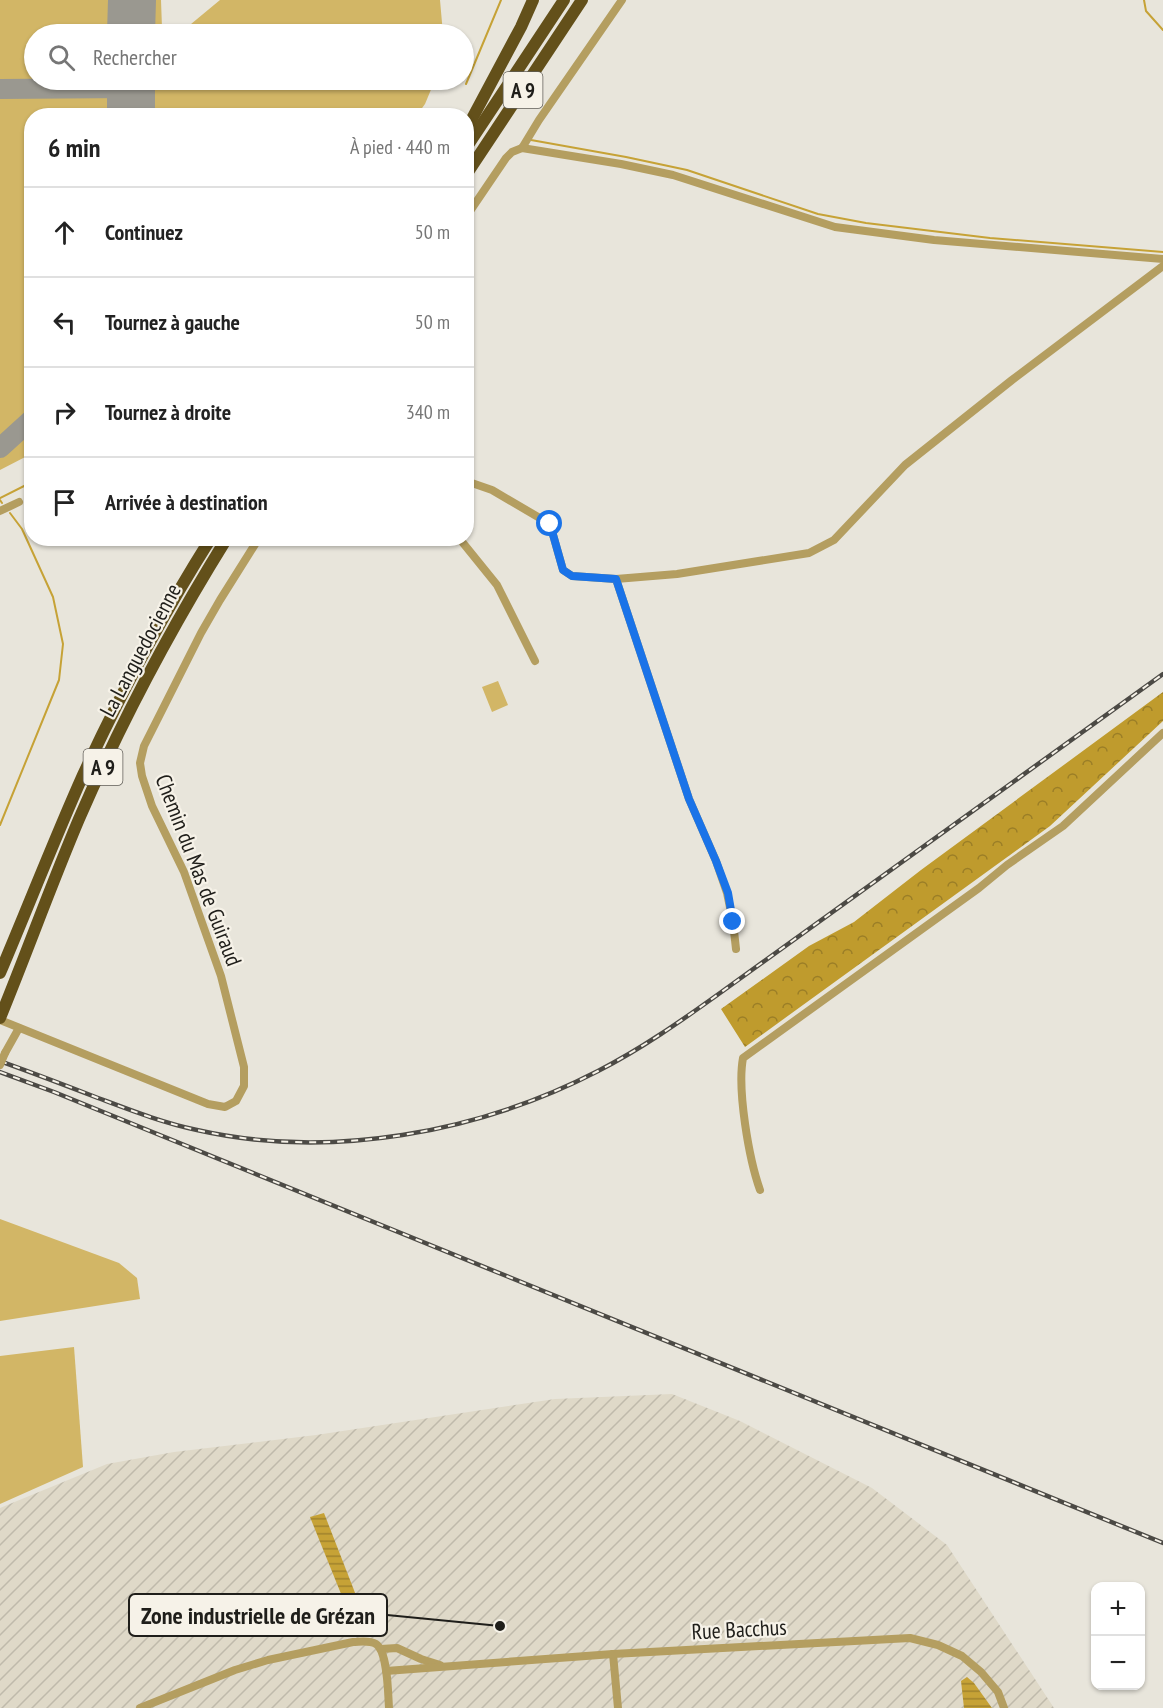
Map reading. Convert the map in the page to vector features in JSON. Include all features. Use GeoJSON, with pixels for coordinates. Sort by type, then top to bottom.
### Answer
{"type":"FeatureCollection","features":[{"type":"Feature","properties":{"kind":"highway"},"geometry":{"type":"LineString","coordinates":[[474,115],[533,0]]}},
{"type":"Feature","properties":{"kind":"highway","name":"A 9"},"geometry":{"type":"LineString","coordinates":[[474,136],[564,0]]}},
{"type":"Feature","properties":{"kind":"highway","name":"A 9"},"geometry":{"type":"LineString","coordinates":[[474,163],[582,0]]}},
{"type":"Feature","properties":{"kind":"highway","name":"La Languedocienne"},"geometry":{"type":"LineString","coordinates":[[0,973],[66,813],[111,716],[148,645],[206,546]]}},
{"type":"Feature","properties":{"kind":"highway","name":"La Languedocienne"},"geometry":{"type":"LineString","coordinates":[[1,1016],[79,819],[118,735],[161,651],[223,546]]}},
{"type":"Feature","properties":{"kind":"street"},"geometry":{"type":"LineString","coordinates":[[522,148],[622,0]]}},
{"type":"Feature","properties":{"kind":"street"},"geometry":{"type":"LineString","coordinates":[[474,205],[506,158],[522,148],[673,175],[835,227],[934,240],[1163,259]]}},
{"type":"Feature","properties":{"kind":"street"},"geometry":{"type":"LineString","coordinates":[[474,484],[492,490],[550,524],[563,570],[572,576],[616,579],[677,574],[809,553],[834,540],[905,465],[1163,266]]}},
{"type":"Feature","properties":{"kind":"street"},"geometry":{"type":"LineString","coordinates":[[0,511],[19,502]]}},
{"type":"Feature","properties":{"kind":"street","name":"Chemin du Mas de Guiraud"},"geometry":{"type":"LineString","coordinates":[[19,1028],[208,1104],[225,1107],[236,1101],[244,1086],[244,1067],[221,976],[184,872],[152,807],[140,763],[144,746],[179,675],[220,600],[254,546]]}},
{"type":"Feature","properties":{"kind":"street"},"geometry":{"type":"LineString","coordinates":[[465,546],[497,585],[535,661]]}},
{"type":"Feature","properties":{"kind":"street"},"geometry":{"type":"LineString","coordinates":[[616,579],[689,799],[728,893],[736,949]]}},
{"type":"Feature","properties":{"kind":"street"},"geometry":{"type":"LineString","coordinates":[[760,1190],[748,1139],[742,1094],[740,1071],[743,1058],[1063,826],[1163,733]]}},
{"type":"Feature","properties":{"kind":"street"},"geometry":{"type":"LineString","coordinates":[[0,1065],[19,1028],[1,1016]]}},
{"type":"Feature","properties":{"kind":"street","name":"Rue Bacchus"},"geometry":{"type":"LineString","coordinates":[[386,1671],[613,1654],[910,1638],[938,1644],[962,1656],[981,1672],[998,1692],[1004,1708]]}},
{"type":"Feature","properties":{"kind":"street","name":"Rue Bacchus"},"geometry":{"type":"LineString","coordinates":[[140,1708],[235,1670],[268,1660],[353,1642],[365,1641],[378,1646],[397,1648],[446,1667]]}},
{"type":"Feature","properties":{"kind":"street"},"geometry":{"type":"LineString","coordinates":[[378,1646],[384,1658],[389,1708]]}},
{"type":"Feature","properties":{"kind":"street"},"geometry":{"type":"LineString","coordinates":[[613,1654],[618,1708]]}},
{"type":"Feature","properties":{"kind":"shaded area"},"geometry":{"type":"Polygon","coordinates":[[[0,0],[161,0],[162,24],[24,24],[24,90],[431,90],[422,108],[24,108],[24,458],[0,470],[0,0]]]}},
{"type":"Feature","properties":{"kind":"shaded area"},"geometry":{"type":"Polygon","coordinates":[[[220,0],[440,0],[442,24],[191,24],[220,0]]]}},
{"type":"Feature","properties":{"kind":"shaded area"},"geometry":{"type":"Polygon","coordinates":[[[498,681],[508,705],[492,712],[482,687],[498,681]]]}},
{"type":"Feature","properties":{"kind":"shaded area"},"geometry":{"type":"Polygon","coordinates":[[[0,1219],[119,1263],[137,1278],[140,1299],[0,1321],[0,1219]]]}},
{"type":"Feature","properties":{"kind":"shaded area"},"geometry":{"type":"Polygon","coordinates":[[[74,1347],[83,1467],[0,1504],[0,1356],[74,1347]]]}},
{"type":"Feature","properties":{"kind":"shaded area"},"geometry":{"type":"Polygon","coordinates":[[[672,1394],[740,1421],[872,1488],[947,1545],[1054,1708],[0,1708],[0,1508],[107,1464],[174,1452],[316,1435],[555,1399],[672,1394]]]}},
{"type":"Feature","properties":{"kind":"shaded area"},"geometry":{"type":"Polygon","coordinates":[[[324,1513],[366,1621],[354,1626],[310,1517],[324,1513]]]}},
{"type":"Feature","properties":{"kind":"shaded area"},"geometry":{"type":"Polygon","coordinates":[[[967,1677],[992,1708],[964,1708],[961,1681],[967,1677]]]}},
{"type":"Feature","properties":{"kind":"green space"},"geometry":{"type":"Polygon","coordinates":[[[1163,692],[1163,721],[1050,826],[745,1047],[721,1009],[809,946],[854,922],[1163,692]]]}},
{"type":"Feature","properties":{"kind":"waterway"},"geometry":{"type":"LineString","coordinates":[[474,65],[501,0]]}},
{"type":"Feature","properties":{"kind":"waterway"},"geometry":{"type":"LineString","coordinates":[[1144,0],[1146,11],[1163,30]]}},
{"type":"Feature","properties":{"kind":"waterway"},"geometry":{"type":"LineString","coordinates":[[531,140],[687,170],[818,214],[866,223],[990,238],[1163,252]]}},
{"type":"Feature","properties":{"kind":"waterway"},"geometry":{"type":"LineString","coordinates":[[0,498],[24,486]]}},
{"type":"Feature","properties":{"kind":"waterway"},"geometry":{"type":"LineString","coordinates":[[10,513],[24,533]]}},
{"type":"Feature","properties":{"kind":"waterway"},"geometry":{"type":"LineString","coordinates":[[0,825],[59,680],[63,644],[53,597],[30,546]]}},
{"type":"Feature","properties":{"kind":"taxiway"},"geometry":{"type":"LineString","coordinates":[[0,89],[24,89]]}},
{"type":"Feature","properties":{"kind":"taxiway"},"geometry":{"type":"LineString","coordinates":[[0,448],[24,426]]}},
{"type":"Feature","properties":{"kind":"runway"},"geometry":{"type":"LineString","coordinates":[[131,24],[132,0]]}},
{"type":"Feature","properties":{"kind":"runway"},"geometry":{"type":"LineString","coordinates":[[131,90],[131,108]]}},
{"type":"Feature","properties":{"kind":"railway"},"geometry":{"type":"LineString","coordinates":[[0,1061],[159,1120],[247,1139],[299,1142],[351,1141],[402,1135],[453,1125],[503,1111],[552,1093],[598,1071],[660,1034],[1163,674]]}},
{"type":"Feature","properties":{"kind":"railway"},"geometry":{"type":"LineString","coordinates":[[0,1072],[1163,1543]]}},
{"type":"Feature","properties":{"kind":"place","name":"Zone industrielle de Grézan"},"geometry":{"type":"Point","coordinates":[500,1626]}},
{"type":"Feature","properties":{"kind":"route"},"geometry":{"type":"LineString","coordinates":[[550,524],[563,570],[572,576],[616,579],[689,799],[728,893],[733,922]]}}]}
